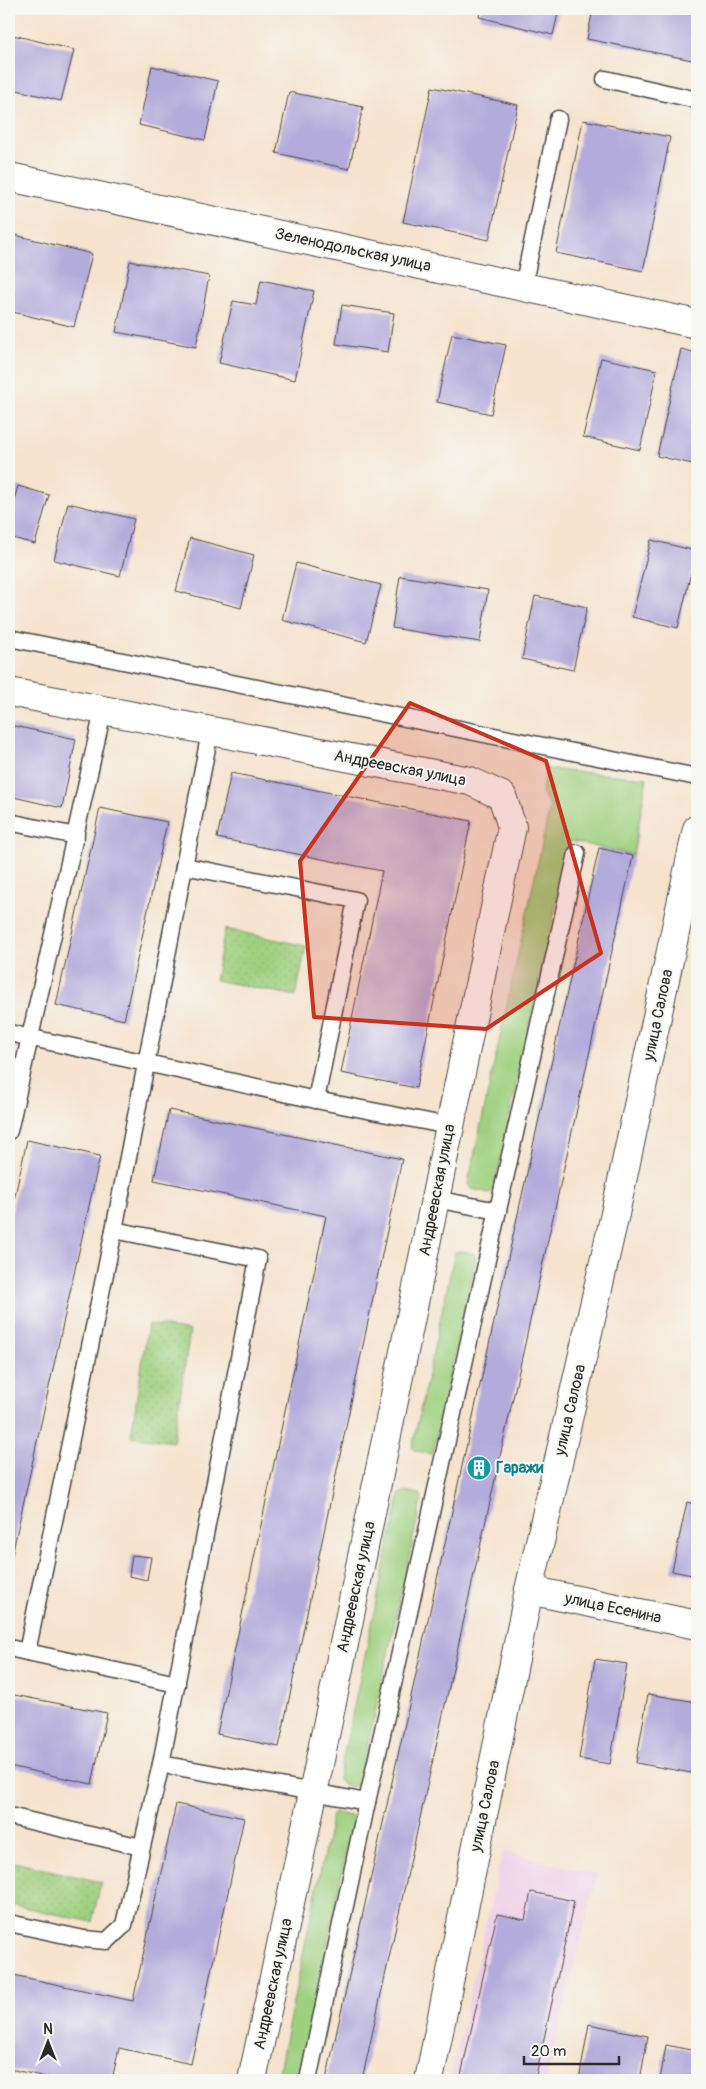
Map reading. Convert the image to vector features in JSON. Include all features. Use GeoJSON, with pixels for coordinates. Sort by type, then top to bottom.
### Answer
{"type":"FeatureCollection","features":[{"type":"Feature","properties":{"kind":"street","name":"Зеленодольская улица"},"geometry":{"type":"LineString","coordinates":[[9,177],[697,324]]}},
{"type":"Feature","properties":{"kind":"street","name":"Андреевская улица"},"geometry":{"type":"LineString","coordinates":[[9,692],[470,781],[502,796],[512,827],[449,1126],[315,1792],[252,2080]]}},
{"type":"Feature","properties":{"kind":"street","name":"улица Салова"},"geometry":{"type":"LineString","coordinates":[[429,2080],[529,1590],[615,1214],[697,829]]}},
{"type":"Feature","properties":{"kind":"street","name":"улица Есенина"},"geometry":{"type":"LineString","coordinates":[[529,1590],[697,1626]]}},
{"type":"Feature","properties":{"kind":"lane"},"geometry":{"type":"LineString","coordinates":[[605,79],[697,100]]}},
{"type":"Feature","properties":{"kind":"lane"},"geometry":{"type":"LineString","coordinates":[[523,287],[558,119]]}},
{"type":"Feature","properties":{"kind":"lane"},"geometry":{"type":"LineString","coordinates":[[9,638],[697,777]]}},
{"type":"Feature","properties":{"kind":"lane"},"geometry":{"type":"LineString","coordinates":[[9,1131],[76,836],[102,711]]}},
{"type":"Feature","properties":{"kind":"lane"},"geometry":{"type":"LineString","coordinates":[[27,1652],[114,1230],[210,732]]}},
{"type":"Feature","properties":{"kind":"lane"},"geometry":{"type":"LineString","coordinates":[[9,822],[76,836]]}},
{"type":"Feature","properties":{"kind":"lane"},"geometry":{"type":"LineString","coordinates":[[308,2080],[367,1802],[577,852]]}},
{"type":"Feature","properties":{"kind":"lane"},"geometry":{"type":"LineString","coordinates":[[184,866],[356,900],[316,1100]]}},
{"type":"Feature","properties":{"kind":"lane"},"geometry":{"type":"LineString","coordinates":[[9,1033],[316,1100],[449,1126]]}},
{"type":"Feature","properties":{"kind":"lane"},"geometry":{"type":"LineString","coordinates":[[435,1199],[498,1210]]}},
{"type":"Feature","properties":{"kind":"lane"},"geometry":{"type":"LineString","coordinates":[[9,1923],[84,1939],[107,1941],[124,1925],[161,1764],[258,1259],[114,1230]]}},
{"type":"Feature","properties":{"kind":"lane"},"geometry":{"type":"LineString","coordinates":[[9,1648],[177,1684]]}},
{"type":"Feature","properties":{"kind":"lane"},"geometry":{"type":"LineString","coordinates":[[161,1764],[367,1802]]}},
{"type":"Feature","properties":{"kind":"lane"},"geometry":{"type":"LineString","coordinates":[[9,1816],[141,1847]]}},
{"type":"Feature","properties":{"kind":"path"},"geometry":{"type":"LineString","coordinates":[[9,2077],[24,2080]]}},
{"type":"Feature","properties":{"kind":"highlighted area"},"geometry":{"type":"Polygon","coordinates":[[[410,703],[546,761],[601,953],[486,1029],[314,1017],[300,861],[410,703]]]}},
{"type":"Feature","properties":{"kind":"shaded area"},"geometry":{"type":"Polygon","coordinates":[[[503,1851],[597,1875],[546,2080],[450,2080],[503,1851]]]}},
{"type":"Feature","properties":{"kind":"green space"},"geometry":{"type":"Polygon","coordinates":[[[546,769],[647,778],[633,855],[570,841],[494,1189],[489,1193],[471,1189],[468,1184],[550,807],[542,793],[546,769]]]}},
{"type":"Feature","properties":{"kind":"green space"},"geometry":{"type":"Polygon","coordinates":[[[225,929],[306,946],[296,996],[215,980],[225,929]]]}},
{"type":"Feature","properties":{"kind":"green space"},"geometry":{"type":"Polygon","coordinates":[[[455,1252],[472,1253],[476,1257],[433,1452],[431,1454],[412,1448],[455,1252]]]}},
{"type":"Feature","properties":{"kind":"green space"},"geometry":{"type":"Polygon","coordinates":[[[148,1324],[190,1331],[173,1442],[131,1436],[148,1324]]]}},
{"type":"Feature","properties":{"kind":"green space"},"geometry":{"type":"Polygon","coordinates":[[[405,1491],[420,1494],[422,1498],[359,1785],[342,1784],[338,1780],[400,1494],[405,1491]]]}},
{"type":"Feature","properties":{"kind":"green space"},"geometry":{"type":"Polygon","coordinates":[[[335,1813],[351,1816],[353,1819],[299,2080],[277,2080],[332,1815],[335,1813]]]}},
{"type":"Feature","properties":{"kind":"green space"},"geometry":{"type":"Polygon","coordinates":[[[9,1861],[101,1882],[92,1922],[9,1904],[9,1861]]]}},
{"type":"Feature","properties":{"kind":"building"},"geometry":{"type":"Polygon","coordinates":[[[481,9],[559,9],[553,35],[479,17],[481,9]]]}},
{"type":"Feature","properties":{"kind":"building"},"geometry":{"type":"Polygon","coordinates":[[[593,9],[697,9],[697,61],[587,39],[593,9]]]}},
{"type":"Feature","properties":{"kind":"building"},"geometry":{"type":"Polygon","coordinates":[[[9,34],[74,50],[61,101],[9,88],[9,34]]]}},
{"type":"Feature","properties":{"kind":"building"},"geometry":{"type":"Polygon","coordinates":[[[152,66],[218,81],[205,140],[139,125],[152,66]]]}},
{"type":"Feature","properties":{"kind":"building"},"geometry":{"type":"Polygon","coordinates":[[[432,87],[518,105],[489,240],[403,222],[432,87]]]}},
{"type":"Feature","properties":{"kind":"building"},"geometry":{"type":"Polygon","coordinates":[[[289,92],[363,107],[349,169],[276,153],[289,92]]]}},
{"type":"Feature","properties":{"kind":"building"},"geometry":{"type":"Polygon","coordinates":[[[583,120],[670,137],[643,271],[556,253],[583,120]]]}},
{"type":"Feature","properties":{"kind":"building"},"geometry":{"type":"Polygon","coordinates":[[[15,235],[92,254],[74,327],[9,311],[9,258],[15,235]]]}},
{"type":"Feature","properties":{"kind":"building"},"geometry":{"type":"Polygon","coordinates":[[[130,261],[209,276],[196,347],[116,332],[130,261]]]}},
{"type":"Feature","properties":{"kind":"building"},"geometry":{"type":"Polygon","coordinates":[[[261,280],[314,291],[295,380],[219,363],[233,301],[256,305],[261,280]]]}},
{"type":"Feature","properties":{"kind":"building"},"geometry":{"type":"Polygon","coordinates":[[[342,305],[394,313],[388,352],[336,344],[342,305]]]}},
{"type":"Feature","properties":{"kind":"building"},"geometry":{"type":"Polygon","coordinates":[[[452,334],[506,345],[491,414],[437,402],[452,334]]]}},
{"type":"Feature","properties":{"kind":"building"},"geometry":{"type":"Polygon","coordinates":[[[681,349],[697,353],[697,465],[657,456],[681,349]]]}},
{"type":"Feature","properties":{"kind":"building"},"geometry":{"type":"Polygon","coordinates":[[[601,358],[657,370],[640,450],[583,437],[601,358]]]}},
{"type":"Feature","properties":{"kind":"building"},"geometry":{"type":"Polygon","coordinates":[[[18,486],[49,495],[35,544],[9,537],[9,518],[18,486]]]}},
{"type":"Feature","properties":{"kind":"building"},"geometry":{"type":"Polygon","coordinates":[[[68,503],[134,519],[120,576],[54,560],[68,503]]]}},
{"type":"Feature","properties":{"kind":"building"},"geometry":{"type":"Polygon","coordinates":[[[190,538],[254,555],[241,608],[176,591],[190,538]]]}},
{"type":"Feature","properties":{"kind":"building"},"geometry":{"type":"Polygon","coordinates":[[[651,540],[696,551],[678,628],[632,617],[651,540]]]}},
{"type":"Feature","properties":{"kind":"building"},"geometry":{"type":"Polygon","coordinates":[[[296,563],[381,585],[366,642],[282,620],[296,563]]]}},
{"type":"Feature","properties":{"kind":"building"},"geometry":{"type":"Polygon","coordinates":[[[400,576],[488,590],[480,642],[392,628],[400,576]]]}},
{"type":"Feature","properties":{"kind":"building"},"geometry":{"type":"Polygon","coordinates":[[[535,596],[587,607],[573,670],[522,659],[535,596]]]}},
{"type":"Feature","properties":{"kind":"building"},"geometry":{"type":"Polygon","coordinates":[[[9,725],[76,739],[62,808],[9,796],[9,725]]]}},
{"type":"Feature","properties":{"kind":"building"},"geometry":{"type":"Polygon","coordinates":[[[231,773],[471,821],[416,1088],[341,1073],[382,871],[217,838],[231,773]]]}},
{"type":"Feature","properties":{"kind":"building"},"geometry":{"type":"Polygon","coordinates":[[[100,808],[167,822],[124,1020],[56,1005],[100,808]]]}},
{"type":"Feature","properties":{"kind":"building","name":"Гаражи"},"geometry":{"type":"Polygon","coordinates":[[[599,848],[633,856],[362,2080],[326,2080],[599,848]]]}},
{"type":"Feature","properties":{"kind":"building"},"geometry":{"type":"Polygon","coordinates":[[[169,1110],[402,1159],[279,1747],[217,1734],[326,1216],[154,1180],[169,1110]]]}},
{"type":"Feature","properties":{"kind":"building"},"geometry":{"type":"Polygon","coordinates":[[[27,1140],[100,1156],[10,1564],[9,1224],[27,1140]]]}},
{"type":"Feature","properties":{"kind":"building"},"geometry":{"type":"Polygon","coordinates":[[[687,1502],[697,1505],[697,1576],[672,1571],[687,1502]]]}},
{"type":"Feature","properties":{"kind":"building"},"geometry":{"type":"Polygon","coordinates":[[[132,1555],[151,1557],[147,1580],[129,1576],[132,1555]]]}},
{"type":"Feature","properties":{"kind":"building"},"geometry":{"type":"Polygon","coordinates":[[[595,1659],[627,1664],[610,1764],[579,1759],[595,1659]]]}},
{"type":"Feature","properties":{"kind":"building"},"geometry":{"type":"Polygon","coordinates":[[[9,1694],[107,1713],[92,1784],[9,1766],[9,1694]]]}},
{"type":"Feature","properties":{"kind":"building"},"geometry":{"type":"Polygon","coordinates":[[[648,1694],[697,1702],[697,1774],[636,1763],[648,1694]]]}},
{"type":"Feature","properties":{"kind":"building"},"geometry":{"type":"Polygon","coordinates":[[[176,1804],[244,1818],[191,2064],[119,2048],[112,2080],[61,2080],[9,2069],[9,1974],[133,2001],[176,1804]]]}},
{"type":"Feature","properties":{"kind":"building"},"geometry":{"type":"Polygon","coordinates":[[[531,1892],[574,1901],[535,2080],[460,2080],[497,1914],[525,1920],[531,1892]]]}},
{"type":"Feature","properties":{"kind":"building"},"geometry":{"type":"Polygon","coordinates":[[[589,2024],[648,2036],[640,2080],[579,2080],[589,2024]]]}},
{"type":"Feature","properties":{"kind":"building"},"geometry":{"type":"Polygon","coordinates":[[[666,2045],[697,2051],[697,2080],[660,2080],[666,2045]]]}},
{"type":"Feature","properties":{"kind":"place","name":"Гаражи"},"geometry":{"type":"Point","coordinates":[479,1468]}}]}
